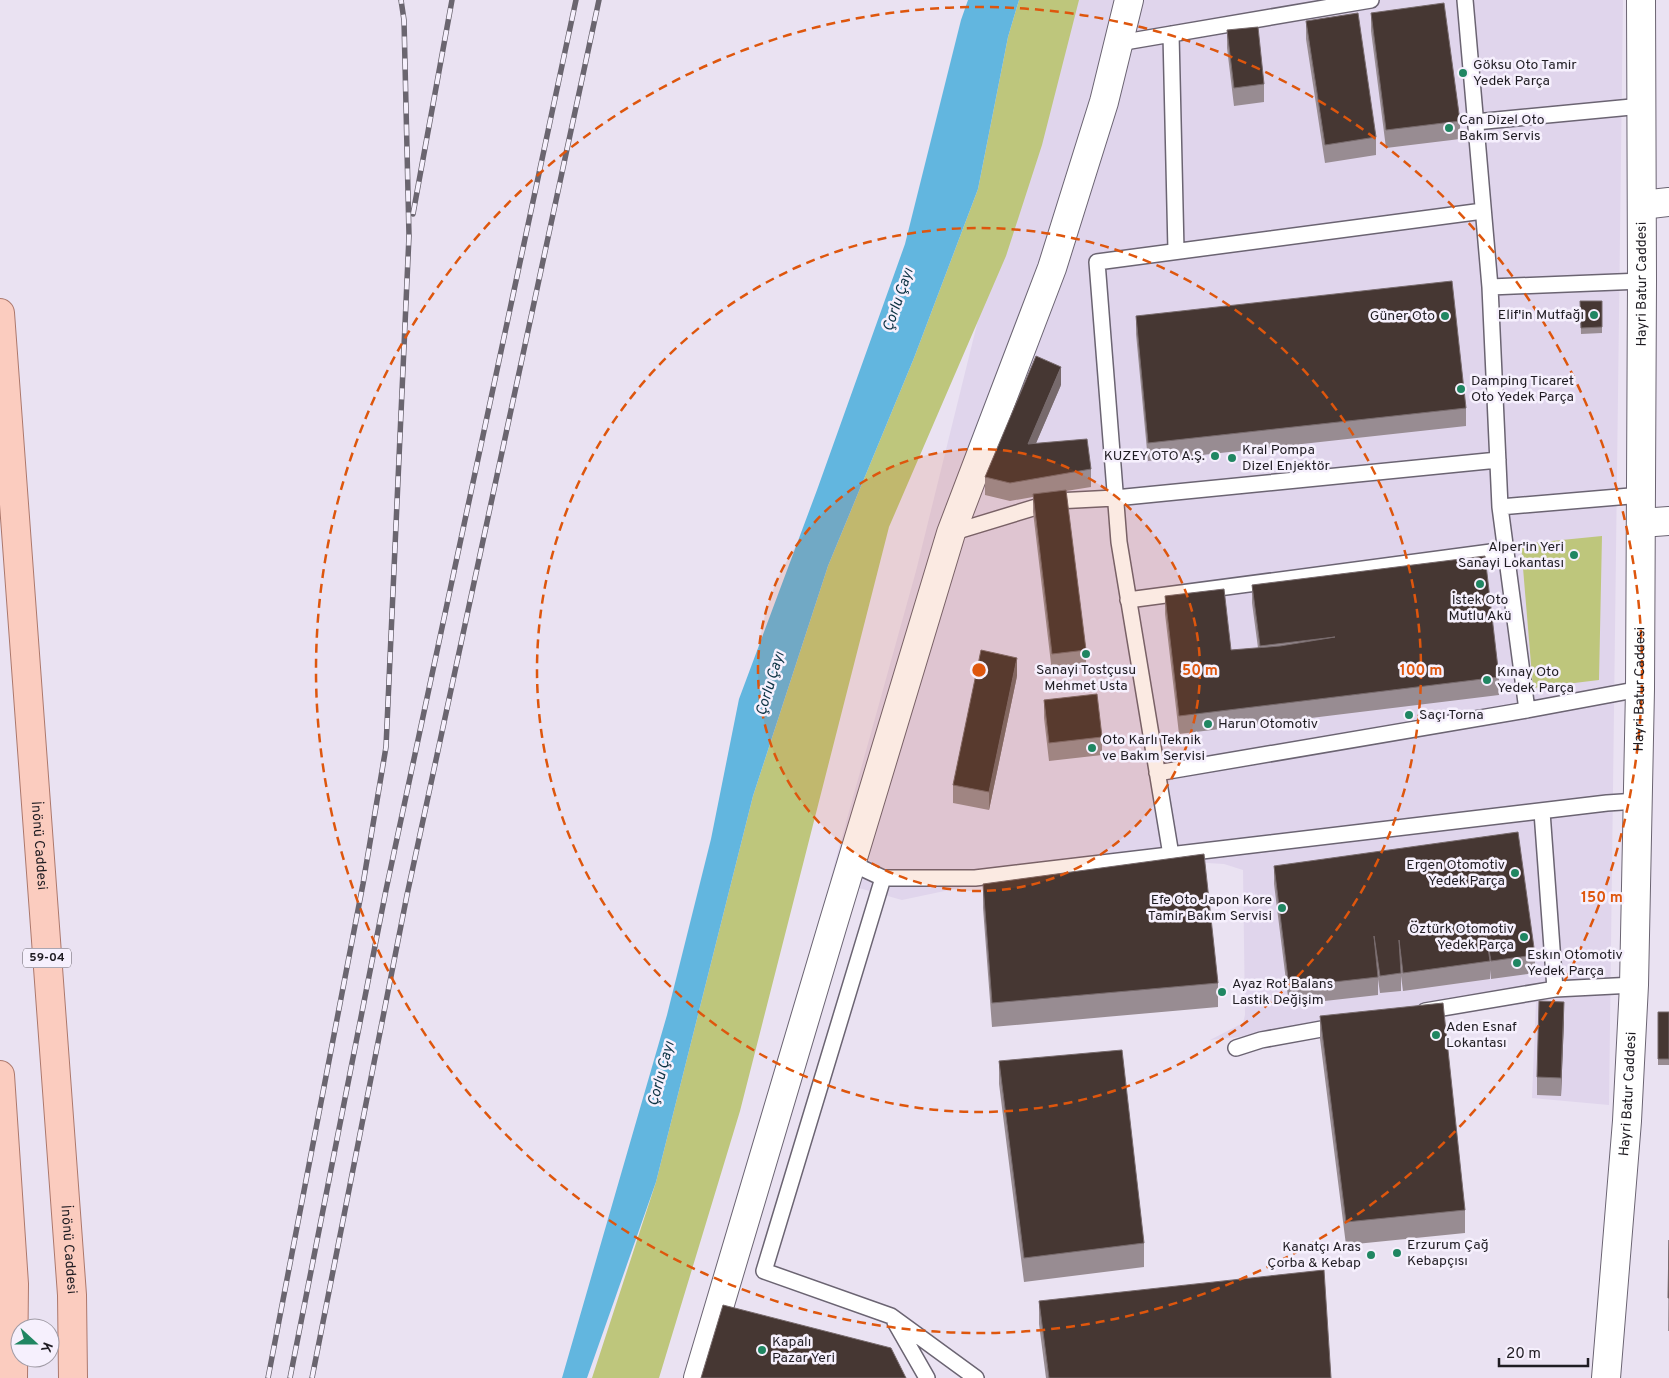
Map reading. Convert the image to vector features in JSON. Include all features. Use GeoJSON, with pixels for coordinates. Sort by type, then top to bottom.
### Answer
{"type":"FeatureCollection","features":[{"type":"Feature","properties":{"kind":"main road","name":"İnönü Caddesi"},"geometry":{"type":"LineString","coordinates":[[0,313],[8,538],[72,1295],[73,1378]]}},
{"type":"Feature","properties":{"kind":"main road"},"geometry":{"type":"LineString","coordinates":[[0,1075],[7,1294],[13,1378]]}},
{"type":"Feature","properties":{"kind":"street"},"geometry":{"type":"LineString","coordinates":[[698,1378],[951,532],[1052,268],[1104,102],[1129,0]]}},
{"type":"Feature","properties":{"kind":"street","name":"Hayri Batur Caddesi"},"geometry":{"type":"LineString","coordinates":[[1606,1378],[1628,1121],[1634,985],[1642,494],[1642,0]]}},
{"type":"Feature","properties":{"kind":"street"},"geometry":{"type":"LineString","coordinates":[[1642,205],[1669,202]]}},
{"type":"Feature","properties":{"kind":"street"},"geometry":{"type":"LineString","coordinates":[[1641,523],[1669,521]]}},
{"type":"Feature","properties":{"kind":"lane"},"geometry":{"type":"LineString","coordinates":[[1118,43],[1371,0]]}},
{"type":"Feature","properties":{"kind":"lane"},"geometry":{"type":"LineString","coordinates":[[1465,0],[1490,287],[1500,507],[1527,710]]}},
{"type":"Feature","properties":{"kind":"lane"},"geometry":{"type":"LineString","coordinates":[[1171,34],[1176,252]]}},
{"type":"Feature","properties":{"kind":"lane"},"geometry":{"type":"LineString","coordinates":[[1475,122],[1642,106]]}},
{"type":"Feature","properties":{"kind":"lane"},"geometry":{"type":"LineString","coordinates":[[1171,855],[1119,542],[1097,262],[1483,210]]}},
{"type":"Feature","properties":{"kind":"lane"},"geometry":{"type":"LineString","coordinates":[[1490,287],[1642,281]]}},
{"type":"Feature","properties":{"kind":"lane"},"geometry":{"type":"LineString","coordinates":[[951,532],[1056,501],[1115,498],[1498,460]]}},
{"type":"Feature","properties":{"kind":"lane"},"geometry":{"type":"LineString","coordinates":[[1500,507],[1642,494]]}},
{"type":"Feature","properties":{"kind":"lane"},"geometry":{"type":"LineString","coordinates":[[1128,600],[1506,550]]}},
{"type":"Feature","properties":{"kind":"lane"},"geometry":{"type":"LineString","coordinates":[[1157,773],[1640,690]]}},
{"type":"Feature","properties":{"kind":"lane"},"geometry":{"type":"LineString","coordinates":[[851,863],[883,878],[975,878],[1637,801]]}},
{"type":"Feature","properties":{"kind":"lane"},"geometry":{"type":"LineString","coordinates":[[1542,812],[1555,989]]}},
{"type":"Feature","properties":{"kind":"lane"},"geometry":{"type":"LineString","coordinates":[[883,878],[764,1271],[891,1316],[976,1378]]}},
{"type":"Feature","properties":{"kind":"lane"},"geometry":{"type":"LineString","coordinates":[[1408,1014],[1555,989],[1634,985]]}},
{"type":"Feature","properties":{"kind":"lane"},"geometry":{"type":"LineString","coordinates":[[1236,1048],[1261,1040],[1349,1025]]}},
{"type":"Feature","properties":{"kind":"lane"},"geometry":{"type":"LineString","coordinates":[[891,1316],[927,1378]]}},
{"type":"Feature","properties":{"kind":"shaded area"},"geometry":{"type":"Polygon","coordinates":[[[1066,0],[1623,0],[1609,1105],[1532,1098],[1536,1002],[1453,1014],[1210,1040],[1243,1023],[1245,1015],[1243,870],[1224,864],[1105,857],[902,900],[830,880],[916,571],[1046,45],[1066,0]]]}},
{"type":"Feature","properties":{"kind":"green space"},"geometry":{"type":"Polygon","coordinates":[[[1019,0],[1079,0],[1042,145],[1006,256],[889,527],[740,1111],[659,1378],[592,1378],[656,1182],[753,796],[828,566],[914,358],[978,189],[1008,37],[1019,0]]]}},
{"type":"Feature","properties":{"kind":"green space"},"geometry":{"type":"Polygon","coordinates":[[[1602,536],[1599,680],[1533,688],[1521,544],[1602,536]]]}},
{"type":"Feature","properties":{"kind":"water","name":"Çorlu Çayı"},"geometry":{"type":"Polygon","coordinates":[[[968,0],[1019,0],[1008,37],[978,189],[914,358],[828,566],[753,796],[656,1182],[587,1378],[562,1378],[667,1015],[711,839],[739,699],[817,490],[905,244],[961,20],[968,0]]]}},
{"type":"Feature","properties":{"kind":"building"},"geometry":{"type":"Polygon","coordinates":[[[1444,3],[1460,121],[1386,130],[1371,13],[1444,3]]]}},
{"type":"Feature","properties":{"kind":"building"},"geometry":{"type":"Polygon","coordinates":[[[1358,13],[1376,137],[1325,145],[1306,21],[1358,13]]]}},
{"type":"Feature","properties":{"kind":"building"},"geometry":{"type":"Polygon","coordinates":[[[1258,27],[1264,84],[1234,88],[1227,30],[1258,27]]]}},
{"type":"Feature","properties":{"kind":"building"},"geometry":{"type":"Polygon","coordinates":[[[1452,281],[1466,408],[1148,443],[1136,316],[1452,281]]]}},
{"type":"Feature","properties":{"kind":"building"},"geometry":{"type":"Polygon","coordinates":[[[1580,301],[1602,301],[1602,327],[1581,328],[1580,301]]]}},
{"type":"Feature","properties":{"kind":"building"},"geometry":{"type":"Polygon","coordinates":[[[1036,356],[1061,367],[1028,444],[1087,439],[1091,469],[1010,483],[985,477],[1036,356]]]}},
{"type":"Feature","properties":{"kind":"building"},"geometry":{"type":"Polygon","coordinates":[[[1066,490],[1086,650],[1052,654],[1033,494],[1066,490]]]}},
{"type":"Feature","properties":{"kind":"building"},"geometry":{"type":"Polygon","coordinates":[[[1485,556],[1499,677],[1179,716],[1165,596],[1224,589],[1231,650],[1280,646],[1335,637],[1260,646],[1252,585],[1485,556]]]}},
{"type":"Feature","properties":{"kind":"building"},"geometry":{"type":"Polygon","coordinates":[[[981,650],[1017,658],[989,792],[953,785],[981,650]]]}},
{"type":"Feature","properties":{"kind":"building"},"geometry":{"type":"Polygon","coordinates":[[[1097,694],[1102,737],[1049,743],[1044,700],[1097,694]]]}},
{"type":"Feature","properties":{"kind":"building"},"geometry":{"type":"Polygon","coordinates":[[[1518,832],[1535,955],[1491,961],[1486,934],[1490,961],[1403,973],[1399,940],[1401,973],[1380,976],[1374,936],[1378,977],[1289,987],[1274,866],[1518,832]]]}},
{"type":"Feature","properties":{"kind":"building"},"geometry":{"type":"Polygon","coordinates":[[[1204,854],[1218,983],[992,1003],[983,884],[1204,854]]]}},
{"type":"Feature","properties":{"kind":"building"},"geometry":{"type":"Polygon","coordinates":[[[1539,1001],[1564,1002],[1561,1078],[1537,1077],[1539,1001]]]}},
{"type":"Feature","properties":{"kind":"building"},"geometry":{"type":"Polygon","coordinates":[[[1443,1003],[1465,1210],[1346,1222],[1320,1016],[1443,1003]]]}},
{"type":"Feature","properties":{"kind":"building"},"geometry":{"type":"Polygon","coordinates":[[[1658,1012],[1669,1012],[1669,1059],[1658,1059],[1658,1012]]]}},
{"type":"Feature","properties":{"kind":"building"},"geometry":{"type":"Polygon","coordinates":[[[1122,1050],[1144,1243],[1024,1258],[999,1061],[1122,1050]]]}},
{"type":"Feature","properties":{"kind":"building"},"geometry":{"type":"Polygon","coordinates":[[[1669,1240],[1669,1298],[1668,1298],[1669,1240]]]}},
{"type":"Feature","properties":{"kind":"building"},"geometry":{"type":"Polygon","coordinates":[[[1324,1270],[1331,1378],[1049,1378],[1039,1301],[1324,1270]]]}},
{"type":"Feature","properties":{"kind":"building"},"geometry":{"type":"Polygon","coordinates":[[[723,1305],[891,1348],[906,1378],[701,1378],[723,1305]]]}},
{"type":"Feature","properties":{"kind":"railway"},"geometry":{"type":"LineString","coordinates":[[268,1378],[363,884],[386,747],[409,236],[404,20],[401,0]]}},
{"type":"Feature","properties":{"kind":"railway"},"geometry":{"type":"LineString","coordinates":[[413,214],[452,0]]}},
{"type":"Feature","properties":{"kind":"railway"},"geometry":{"type":"LineString","coordinates":[[290,1378],[386,890],[576,0]]}},
{"type":"Feature","properties":{"kind":"railway"},"geometry":{"type":"LineString","coordinates":[[312,1378],[407,895],[599,0]]}},
{"type":"Feature","properties":{"kind":"place","name":"Göksu Oto Tamir Yedek Parça"},"geometry":{"type":"Point","coordinates":[1463,73]}},
{"type":"Feature","properties":{"kind":"place","name":"Can Dizel Oto Bakım Servis"},"geometry":{"type":"Point","coordinates":[1449,128]}},
{"type":"Feature","properties":{"kind":"place","name":"Elif'in Mutfağı"},"geometry":{"type":"Point","coordinates":[1594,315]}},
{"type":"Feature","properties":{"kind":"place","name":"Güner Oto"},"geometry":{"type":"Point","coordinates":[1445,316]}},
{"type":"Feature","properties":{"kind":"place","name":"Damping Ticaret Oto Yedek Parça"},"geometry":{"type":"Point","coordinates":[1461,389]}},
{"type":"Feature","properties":{"kind":"place","name":"KUZEY OTO A.Ş."},"geometry":{"type":"Point","coordinates":[1215,456]}},
{"type":"Feature","properties":{"kind":"place","name":"Kral Pompa Dizel Enjektör"},"geometry":{"type":"Point","coordinates":[1232,458]}},
{"type":"Feature","properties":{"kind":"place","name":"Alper'in Yeri Sanayi Lokantası"},"geometry":{"type":"Point","coordinates":[1574,555]}},
{"type":"Feature","properties":{"kind":"place","name":"İstek Oto Mutlu Akü"},"geometry":{"type":"Point","coordinates":[1480,584]}},
{"type":"Feature","properties":{"kind":"place","name":"Sanayi Tostçusu Mehmet Usta"},"geometry":{"type":"Point","coordinates":[1086,654]}},
{"type":"Feature","properties":{"kind":"place","name":"Kınay Oto Yedek Parça"},"geometry":{"type":"Point","coordinates":[1487,680]}},
{"type":"Feature","properties":{"kind":"place","name":"Saçı Torna"},"geometry":{"type":"Point","coordinates":[1409,715]}},
{"type":"Feature","properties":{"kind":"place","name":"Harun Otomotiv"},"geometry":{"type":"Point","coordinates":[1208,724]}},
{"type":"Feature","properties":{"kind":"place","name":"Oto Karlı Teknik ve Bakım Servisi"},"geometry":{"type":"Point","coordinates":[1092,748]}},
{"type":"Feature","properties":{"kind":"place","name":"Ergen Otomotiv Yedek Parça"},"geometry":{"type":"Point","coordinates":[1515,873]}},
{"type":"Feature","properties":{"kind":"place","name":"Efe Oto Japon Kore Tamir Bakım Servisi"},"geometry":{"type":"Point","coordinates":[1282,908]}},
{"type":"Feature","properties":{"kind":"place","name":"Öztürk Otomotiv Yedek Parça"},"geometry":{"type":"Point","coordinates":[1524,937]}},
{"type":"Feature","properties":{"kind":"place","name":"Eskın Otomotiv Yedek Parça"},"geometry":{"type":"Point","coordinates":[1517,963]}},
{"type":"Feature","properties":{"kind":"place","name":"Ayaz Rot Balans Lastik Değişim"},"geometry":{"type":"Point","coordinates":[1222,992]}},
{"type":"Feature","properties":{"kind":"place","name":"Aden Esnaf Lokantası"},"geometry":{"type":"Point","coordinates":[1436,1035]}},
{"type":"Feature","properties":{"kind":"place","name":"Erzurum Çağ Kebapçısı"},"geometry":{"type":"Point","coordinates":[1397,1253]}},
{"type":"Feature","properties":{"kind":"place","name":"Kanatçı Aras Çorba & Kebap"},"geometry":{"type":"Point","coordinates":[1371,1255]}},
{"type":"Feature","properties":{"kind":"place","name":"Kapalı Pazar Yeri"},"geometry":{"type":"Point","coordinates":[762,1350]}}]}
